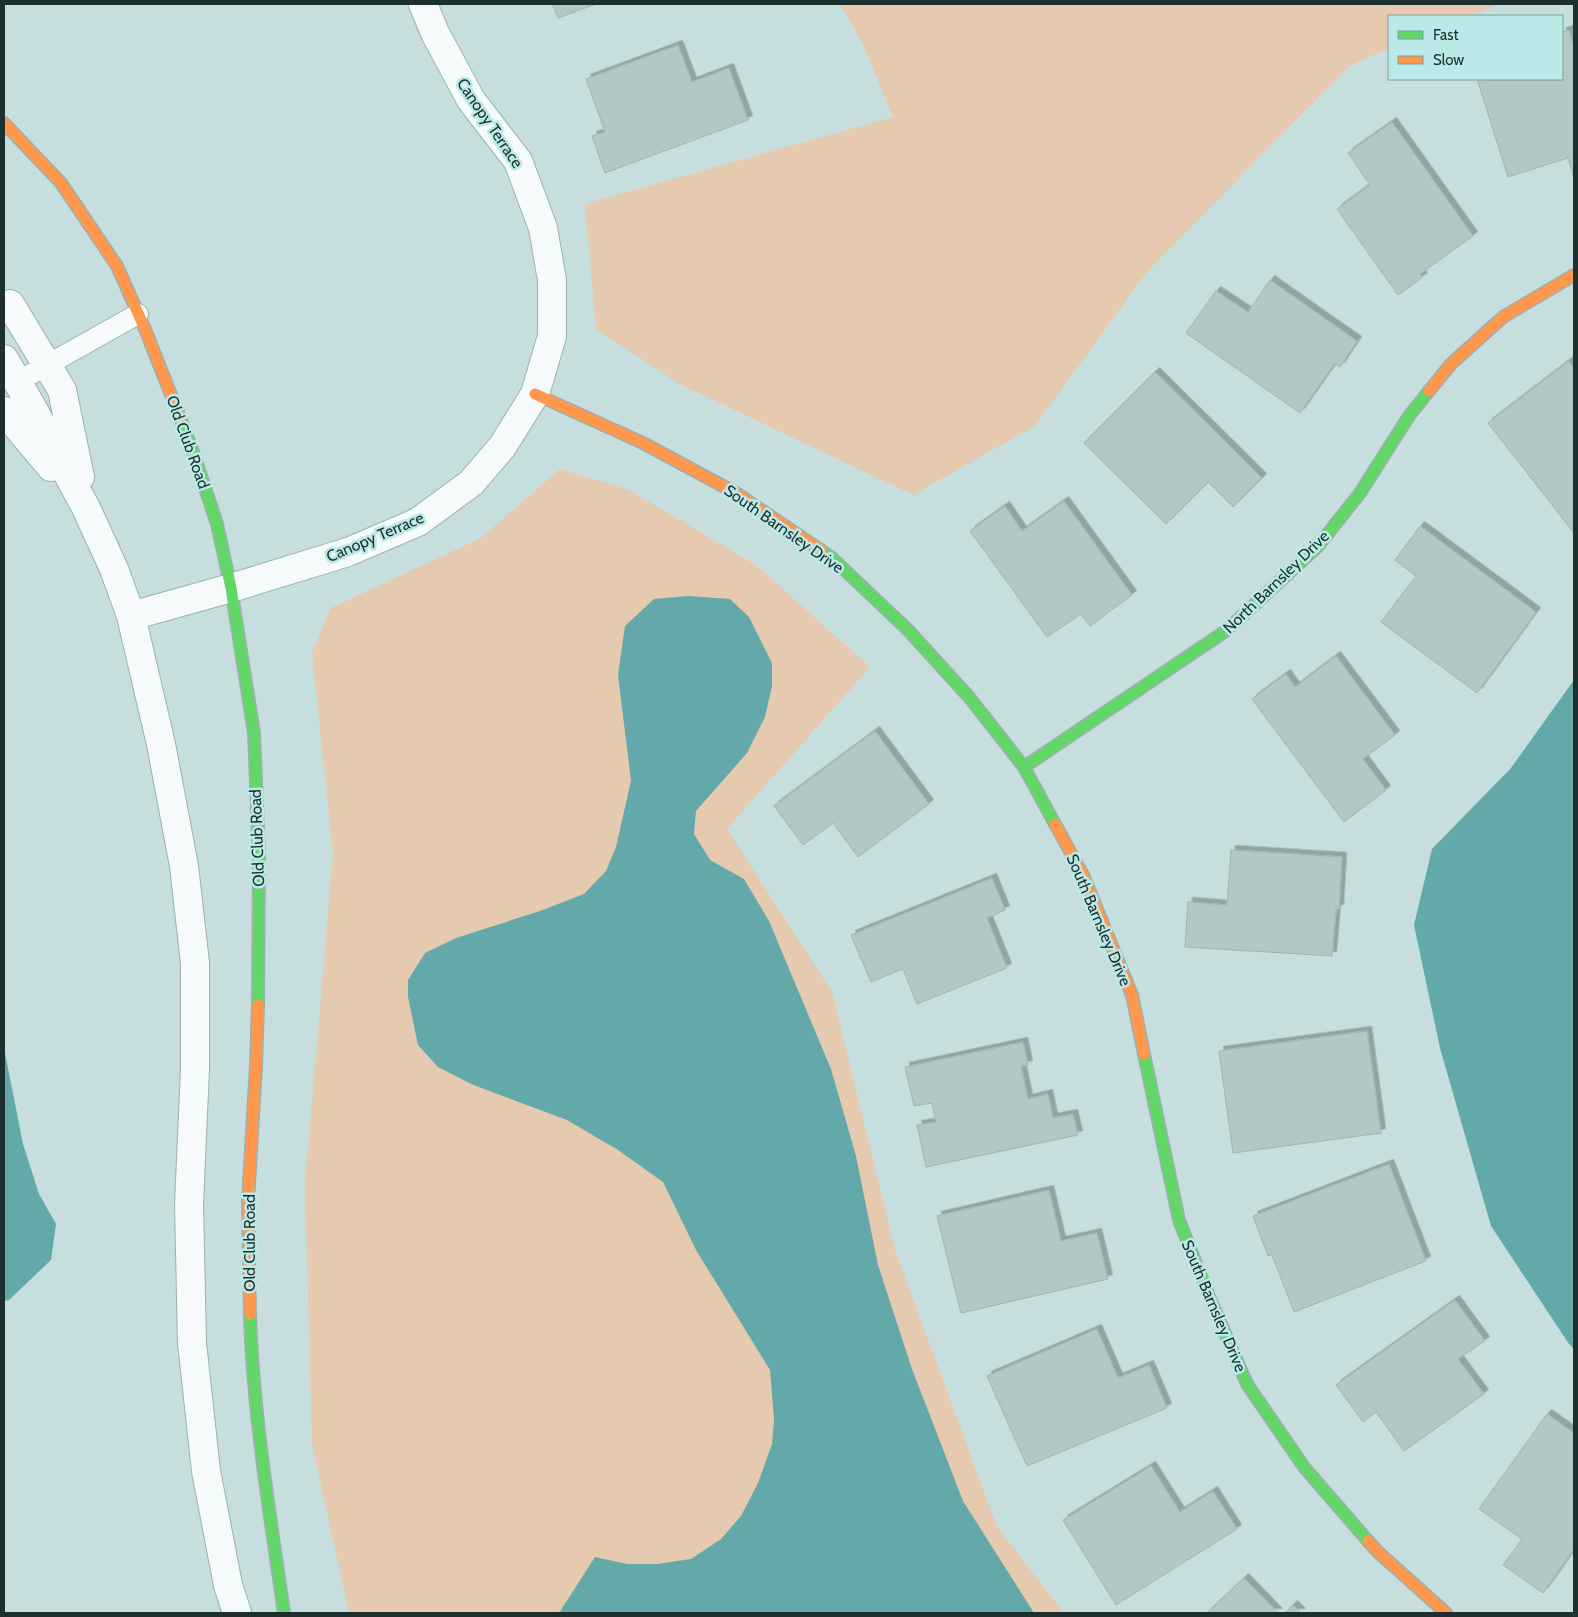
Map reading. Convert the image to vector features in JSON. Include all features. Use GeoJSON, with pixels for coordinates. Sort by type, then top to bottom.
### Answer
{"type":"FeatureCollection","features":[{"type":"Feature","properties":{"kind":"street","name":"Canopy Terrace"},"geometry":{"type":"LineString","coordinates":[[131,616],[348,552],[418,522],[471,483],[502,447],[535,394],[552,336],[552,280],[544,228],[518,161],[471,100],[435,33],[423,4]]}},
{"type":"Feature","properties":{"kind":"street","name":"Old Club Road"},"geometry":{"type":"LineString","coordinates":[[4,123],[61,183],[117,266],[192,449],[217,524],[231,588],[254,733],[259,854],[256,1066],[248,1201],[251,1338],[262,1460],[284,1613]]}},
{"type":"Feature","properties":{"kind":"street","name":"North Barnsley Drive"},"geometry":{"type":"LineString","coordinates":[[1024,767],[1227,630],[1318,546],[1360,493],[1409,416],[1451,364],[1502,317],[1574,275]]}},
{"type":"Feature","properties":{"kind":"street"},"geometry":{"type":"LineString","coordinates":[[10,304],[62,390],[86,508]]}},
{"type":"Feature","properties":{"kind":"street"},"geometry":{"type":"LineString","coordinates":[[4,359],[32,406],[86,508],[114,569],[131,616],[161,744],[184,866],[195,963],[195,1068],[189,1204],[192,1343],[206,1471],[228,1584],[237,1613]]}},
{"type":"Feature","properties":{"kind":"street","name":"South Barnsley Drive"},"geometry":{"type":"LineString","coordinates":[[535,394],[643,444],[736,493],[832,558],[908,630],[945,670],[969,697],[1024,767],[1083,875],[1132,995],[1179,1220],[1210,1299],[1247,1384],[1304,1467],[1378,1552],[1446,1613]]}},
{"type":"Feature","properties":{"kind":"street"},"geometry":{"type":"LineString","coordinates":[[4,410],[86,508]]}},
{"type":"Feature","properties":{"kind":"lane"},"geometry":{"type":"LineString","coordinates":[[17,382],[138,314]]}},
{"type":"Feature","properties":{"kind":"shaded area"},"geometry":{"type":"Polygon","coordinates":[[[840,4],[1500,4],[1472,15],[1388,15],[1388,49],[1350,65],[1146,273],[1035,426],[913,495],[680,384],[596,329],[585,204],[893,117],[862,42],[840,4]]]}},
{"type":"Feature","properties":{"kind":"shaded area"},"geometry":{"type":"Polygon","coordinates":[[[560,469],[629,490],[756,565],[870,667],[727,829],[832,992],[895,1250],[997,1527],[1064,1613],[349,1613],[312,1444],[305,1184],[333,854],[312,652],[331,608],[481,538],[560,469]]]}},
{"type":"Feature","properties":{"kind":"water"},"geometry":{"type":"Polygon","coordinates":[[[689,596],[730,599],[749,617],[772,663],[772,686],[765,717],[747,753],[696,811],[694,834],[710,860],[744,879],[769,921],[831,1069],[856,1156],[878,1265],[912,1369],[963,1501],[1034,1613],[559,1613],[595,1557],[627,1564],[657,1564],[691,1559],[721,1539],[741,1516],[758,1483],[772,1444],[774,1419],[770,1370],[696,1250],[663,1182],[618,1150],[567,1120],[471,1084],[438,1067],[418,1045],[408,997],[408,980],[425,953],[456,938],[540,911],[584,894],[606,871],[616,847],[631,781],[618,675],[625,626],[654,599],[689,596]]]}},
{"type":"Feature","properties":{"kind":"water"},"geometry":{"type":"Polygon","coordinates":[[[1574,680],[1574,1349],[1491,1226],[1440,1048],[1414,925],[1432,849],[1511,768],[1574,680]]]}},
{"type":"Feature","properties":{"kind":"water"},"geometry":{"type":"Polygon","coordinates":[[[4,1048],[23,1144],[39,1194],[56,1224],[51,1260],[9,1300],[4,1301],[4,1048]]]}},
{"type":"Feature","properties":{"kind":"building"},"geometry":{"type":"Polygon","coordinates":[[[552,4],[596,4],[558,18],[552,4]]]}},
{"type":"Feature","properties":{"kind":"building"},"geometry":{"type":"Polygon","coordinates":[[[1569,30],[1574,48],[1574,178],[1568,158],[1508,177],[1477,80],[1563,80],[1563,32],[1569,30]]]}},
{"type":"Feature","properties":{"kind":"building"},"geometry":{"type":"Polygon","coordinates":[[[678,45],[692,82],[729,68],[748,120],[605,173],[592,136],[605,132],[586,79],[678,45]]]}},
{"type":"Feature","properties":{"kind":"building"},"geometry":{"type":"Polygon","coordinates":[[[1392,122],[1473,236],[1420,274],[1423,277],[1398,295],[1337,209],[1370,185],[1348,153],[1392,122]]]}},
{"type":"Feature","properties":{"kind":"building"},"geometry":{"type":"Polygon","coordinates":[[[1270,280],[1357,341],[1340,367],[1335,363],[1300,413],[1186,333],[1216,291],[1248,312],[1270,280]]]}},
{"type":"Feature","properties":{"kind":"building"},"geometry":{"type":"Polygon","coordinates":[[[1569,361],[1574,368],[1574,533],[1488,423],[1569,361]]]}},
{"type":"Feature","properties":{"kind":"building"},"geometry":{"type":"Polygon","coordinates":[[[1155,372],[1262,478],[1233,507],[1208,482],[1166,524],[1084,443],[1155,372]]]}},
{"type":"Feature","properties":{"kind":"building"},"geometry":{"type":"Polygon","coordinates":[[[1064,501],[1132,595],[1090,626],[1081,614],[1047,637],[970,531],[1005,506],[1022,531],[1064,501]]]}},
{"type":"Feature","properties":{"kind":"building"},"geometry":{"type":"Polygon","coordinates":[[[1420,526],[1536,612],[1477,693],[1381,622],[1416,576],[1395,560],[1420,526]]]}},
{"type":"Feature","properties":{"kind":"building"},"geometry":{"type":"Polygon","coordinates":[[[1336,656],[1395,735],[1363,759],[1386,790],[1344,822],[1252,699],[1286,674],[1295,687],[1336,656]]]}},
{"type":"Feature","properties":{"kind":"building"},"geometry":{"type":"Polygon","coordinates":[[[875,731],[929,804],[858,857],[833,823],[803,845],[774,806],[875,731]]]}},
{"type":"Feature","properties":{"kind":"building"},"geometry":{"type":"Polygon","coordinates":[[[1231,850],[1342,857],[1339,909],[1336,909],[1332,956],[1185,947],[1188,902],[1227,905],[1231,850]]]}},
{"type":"Feature","properties":{"kind":"building"},"geometry":{"type":"Polygon","coordinates":[[[992,878],[1005,910],[987,918],[1007,968],[917,1004],[903,969],[871,982],[851,935],[992,878]]]}},
{"type":"Feature","properties":{"kind":"building"},"geometry":{"type":"Polygon","coordinates":[[[1367,1031],[1381,1133],[1233,1153],[1219,1051],[1367,1031]]]}},
{"type":"Feature","properties":{"kind":"building"},"geometry":{"type":"Polygon","coordinates":[[[1023,1042],[1028,1065],[1021,1066],[1028,1099],[1048,1094],[1053,1118],[1073,1114],[1078,1135],[926,1167],[917,1125],[936,1122],[932,1103],[914,1106],[905,1067],[1023,1042]]]}},
{"type":"Feature","properties":{"kind":"building"},"geometry":{"type":"Polygon","coordinates":[[[1389,1164],[1426,1261],[1294,1312],[1272,1255],[1268,1256],[1253,1216],[1389,1164]]]}},
{"type":"Feature","properties":{"kind":"building"},"geometry":{"type":"Polygon","coordinates":[[[1049,1190],[1061,1241],[1097,1233],[1108,1279],[961,1313],[937,1216],[1049,1190]]]}},
{"type":"Feature","properties":{"kind":"building"},"geometry":{"type":"Polygon","coordinates":[[[1455,1300],[1485,1341],[1458,1359],[1484,1394],[1404,1451],[1376,1412],[1363,1422],[1336,1385],[1455,1300]]]}},
{"type":"Feature","properties":{"kind":"building"},"geometry":{"type":"Polygon","coordinates":[[[1097,1329],[1118,1378],[1149,1365],[1167,1408],[1027,1466],[987,1376],[1097,1329]]]}},
{"type":"Feature","properties":{"kind":"building"},"geometry":{"type":"Polygon","coordinates":[[[1547,1414],[1574,1433],[1574,1549],[1543,1593],[1503,1565],[1522,1539],[1479,1509],[1547,1414]]]}},
{"type":"Feature","properties":{"kind":"building"},"geometry":{"type":"Polygon","coordinates":[[[1151,1466],[1180,1512],[1213,1491],[1237,1529],[1116,1605],[1063,1520],[1151,1466]]]}},
{"type":"Feature","properties":{"kind":"building"},"geometry":{"type":"Polygon","coordinates":[[[1244,1578],[1278,1613],[1207,1613],[1244,1578]]]}},
{"type":"Feature","properties":{"kind":"building"},"geometry":{"type":"Polygon","coordinates":[[[1293,1605],[1301,1613],[1285,1613],[1293,1605]]]}},
{"type":"Feature","properties":{"kind":"traffic: fast"},"geometry":{"type":"LineString","coordinates":[[1024,767],[1227,630],[1318,546],[1360,493],[1409,416],[1429,391]]}},
{"type":"Feature","properties":{"kind":"traffic: fast"},"geometry":{"type":"LineString","coordinates":[[181,420],[217,524],[231,588],[254,733],[259,854],[258,1005]]}},
{"type":"Feature","properties":{"kind":"traffic: fast"},"geometry":{"type":"LineString","coordinates":[[822,551],[832,558],[908,630],[969,697],[1024,767],[1055,824]]}},
{"type":"Feature","properties":{"kind":"traffic: fast"},"geometry":{"type":"LineString","coordinates":[[1144,1054],[1179,1220],[1210,1299],[1247,1384],[1304,1467],[1368,1541]]}},
{"type":"Feature","properties":{"kind":"traffic: fast"},"geometry":{"type":"LineString","coordinates":[[250,1314],[258,1426],[284,1613]]}},
{"type":"Feature","properties":{"kind":"traffic: slow"},"geometry":{"type":"LineString","coordinates":[[4,123],[61,183],[117,266],[145,329],[181,420]]}},
{"type":"Feature","properties":{"kind":"traffic: slow"},"geometry":{"type":"LineString","coordinates":[[1429,391],[1451,364],[1503,317],[1574,275]]}},
{"type":"Feature","properties":{"kind":"traffic: slow"},"geometry":{"type":"LineString","coordinates":[[535,394],[643,443],[736,493],[822,551]]}},
{"type":"Feature","properties":{"kind":"traffic: slow"},"geometry":{"type":"LineString","coordinates":[[1055,824],[1083,875],[1132,995],[1144,1054]]}},
{"type":"Feature","properties":{"kind":"traffic: slow"},"geometry":{"type":"LineString","coordinates":[[250,1314],[248,1201],[258,1005]]}},
{"type":"Feature","properties":{"kind":"traffic: slow"},"geometry":{"type":"LineString","coordinates":[[1368,1541],[1446,1613]]}}]}
